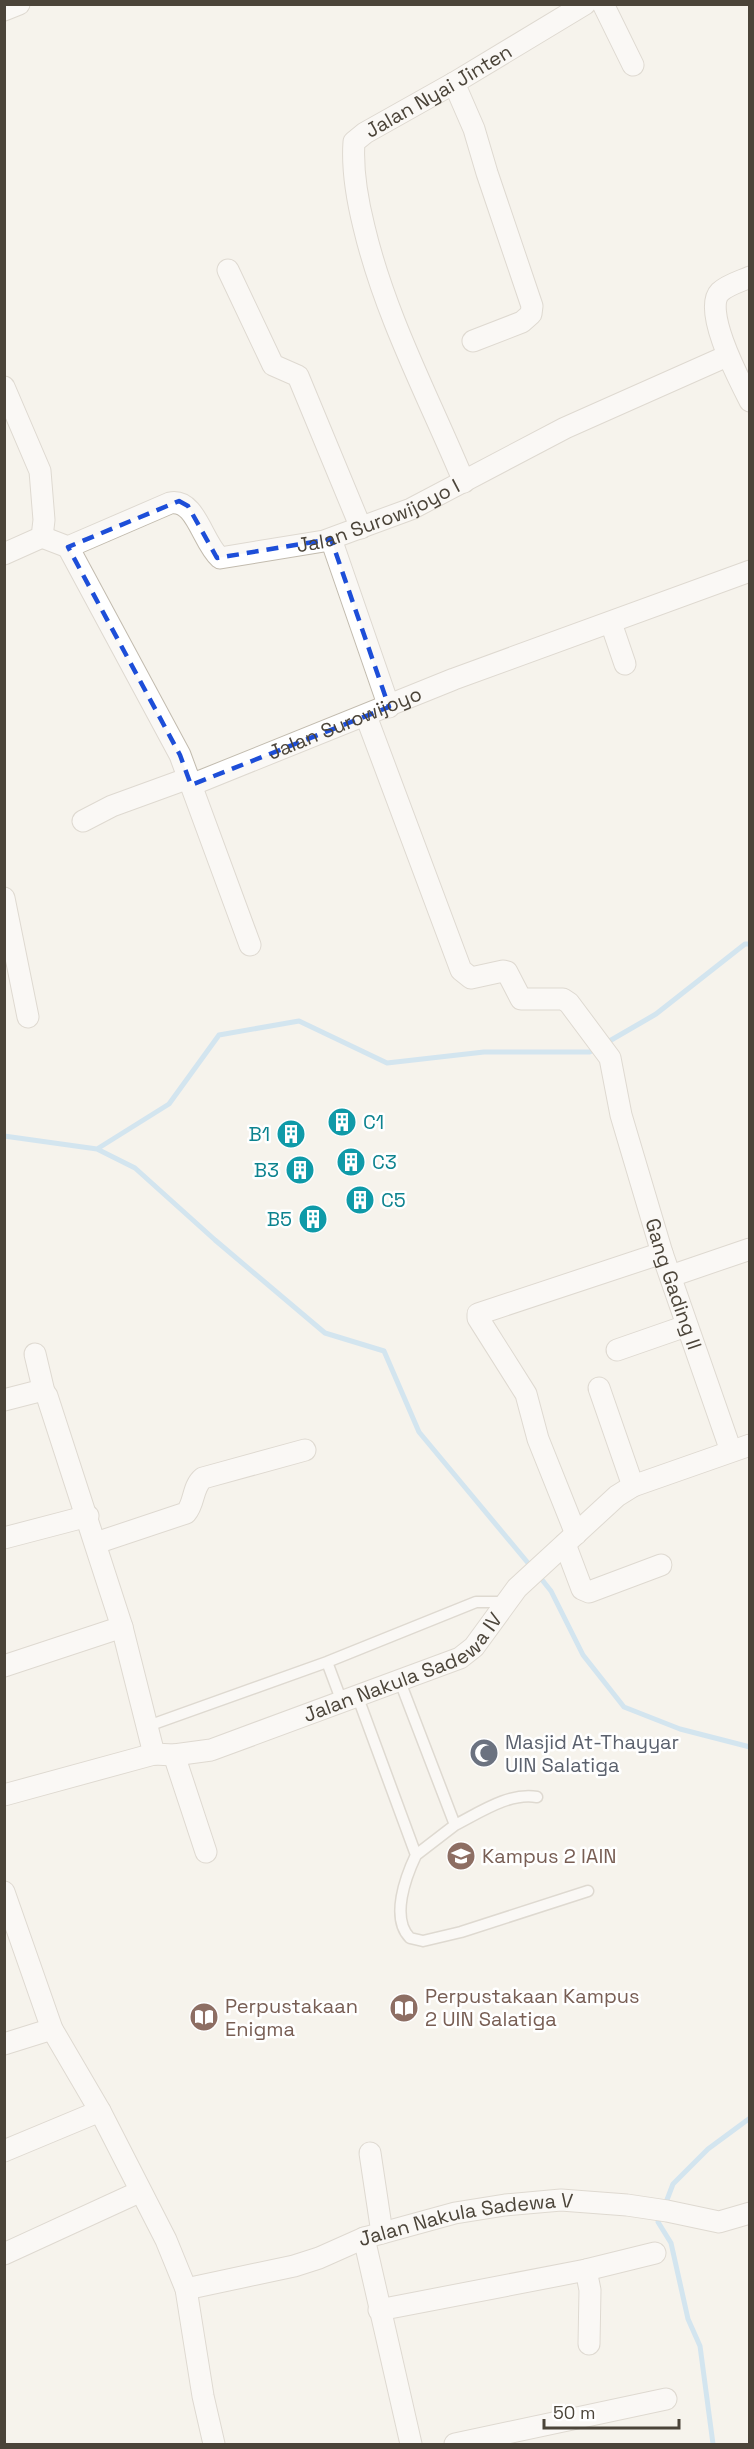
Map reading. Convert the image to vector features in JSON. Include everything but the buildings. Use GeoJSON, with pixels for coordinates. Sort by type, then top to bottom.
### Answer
{"type":"FeatureCollection","features":[{"type":"Feature","properties":{"kind":"street"},"geometry":{"type":"LineString","coordinates":[[4,10],[19,4]]}},
{"type":"Feature","properties":{"kind":"street","name":"Jalan Nyai Jinten"},"geometry":{"type":"LineString","coordinates":[[464,482],[375,272],[360,209],[353,156],[354,142],[365,133],[454,83],[585,4]]}},
{"type":"Feature","properties":{"kind":"street"},"geometry":{"type":"LineString","coordinates":[[603,4],[633,64]]}},
{"type":"Feature","properties":{"kind":"street"},"geometry":{"type":"LineString","coordinates":[[454,83],[474,129],[532,306],[531,314],[522,322],[473,341]]}},
{"type":"Feature","properties":{"kind":"street"},"geometry":{"type":"LineString","coordinates":[[228,270],[273,365],[298,376],[361,528]]}},
{"type":"Feature","properties":{"kind":"street"},"geometry":{"type":"LineString","coordinates":[[750,277],[719,292],[715,302],[727,356],[750,401]]}},
{"type":"Feature","properties":{"kind":"street","name":"Jalan Surowijoyo I"},"geometry":{"type":"LineString","coordinates":[[68,547],[170,502],[179,501],[188,506],[210,547],[220,558],[331,539],[411,509],[565,428],[727,356]]}},
{"type":"Feature","properties":{"kind":"street"},"geometry":{"type":"LineString","coordinates":[[4,387],[40,471],[44,520],[42,537]]}},
{"type":"Feature","properties":{"kind":"street"},"geometry":{"type":"LineString","coordinates":[[4,554],[42,537],[68,547],[174,745],[190,781],[250,945]]}},
{"type":"Feature","properties":{"kind":"street"},"geometry":{"type":"LineString","coordinates":[[331,539],[389,707]]}},
{"type":"Feature","properties":{"kind":"street","name":"Jalan Surowijoyo"},"geometry":{"type":"LineString","coordinates":[[83,821],[112,806],[190,781],[366,716],[454,679],[750,571]]}},
{"type":"Feature","properties":{"kind":"street"},"geometry":{"type":"LineString","coordinates":[[611,623],[625,664]]}},
{"type":"Feature","properties":{"kind":"street","name":"Gang Gading II"},"geometry":{"type":"LineString","coordinates":[[366,716],[461,970],[471,978],[507,972],[518,994],[525,1000],[563,999],[579,1014],[610,1058],[621,1114],[686,1326],[741,1448]]}},
{"type":"Feature","properties":{"kind":"street"},"geometry":{"type":"LineString","coordinates":[[4,898],[27,1017]]}},
{"type":"Feature","properties":{"kind":"street"},"geometry":{"type":"LineString","coordinates":[[671,1276],[750,1249]]}},
{"type":"Feature","properties":{"kind":"street"},"geometry":{"type":"LineString","coordinates":[[661,1565],[589,1592],[582,1589],[564,1545],[526,1394],[478,1318],[478,1314],[487,1309],[662,1253]]}},
{"type":"Feature","properties":{"kind":"street"},"geometry":{"type":"LineString","coordinates":[[617,1350],[686,1326]]}},
{"type":"Feature","properties":{"kind":"street"},"geometry":{"type":"LineString","coordinates":[[35,1354],[44,1392],[96,1543],[122,1628],[148,1726],[164,1755],[206,1852]]}},
{"type":"Feature","properties":{"kind":"street"},"geometry":{"type":"LineString","coordinates":[[598,1388],[633,1486]]}},
{"type":"Feature","properties":{"kind":"street"},"geometry":{"type":"LineString","coordinates":[[4,1400],[44,1392]]}},
{"type":"Feature","properties":{"kind":"street","name":"Jalan Nakula Sadewa IV"},"geometry":{"type":"LineString","coordinates":[[4,1795],[164,1755],[211,1750],[460,1658],[474,1647],[511,1595],[617,1496],[633,1486],[741,1448]]}},
{"type":"Feature","properties":{"kind":"street"},"geometry":{"type":"LineString","coordinates":[[96,1543],[186,1513],[190,1509],[195,1486],[203,1478],[305,1450]]}},
{"type":"Feature","properties":{"kind":"street"},"geometry":{"type":"LineString","coordinates":[[4,1538],[87,1516]]}},
{"type":"Feature","properties":{"kind":"street"},"geometry":{"type":"LineString","coordinates":[[4,1666],[122,1628]]}},
{"type":"Feature","properties":{"kind":"street"},"geometry":{"type":"LineString","coordinates":[[4,1892],[52,2029],[100,2111],[139,2192],[166,2240],[186,2289],[203,2396],[214,2445]]}},
{"type":"Feature","properties":{"kind":"street"},"geometry":{"type":"LineString","coordinates":[[4,2044],[52,2029]]}},
{"type":"Feature","properties":{"kind":"street"},"geometry":{"type":"LineString","coordinates":[[4,2151],[100,2111]]}},
{"type":"Feature","properties":{"kind":"street"},"geometry":{"type":"LineString","coordinates":[[370,2153],[379,2310],[411,2445]]}},
{"type":"Feature","properties":{"kind":"street"},"geometry":{"type":"LineString","coordinates":[[4,2254],[139,2192]]}},
{"type":"Feature","properties":{"kind":"street","name":"Jalan Nakula Sadewa V"},"geometry":{"type":"LineString","coordinates":[[186,2289],[294,2266],[373,2236],[455,2213],[505,2205],[561,2200],[661,2210],[719,2222],[750,2213]]}},
{"type":"Feature","properties":{"kind":"street"},"geometry":{"type":"LineString","coordinates":[[379,2310],[586,2270],[655,2253]]}},
{"type":"Feature","properties":{"kind":"street"},"geometry":{"type":"LineString","coordinates":[[586,2270],[590,2290],[589,2344]]}},
{"type":"Feature","properties":{"kind":"street"},"geometry":{"type":"LineString","coordinates":[[455,2445],[666,2399]]}},
{"type":"Feature","properties":{"kind":"lane"},"geometry":{"type":"LineString","coordinates":[[148,1726],[327,1662],[476,1602],[511,1595]]}},
{"type":"Feature","properties":{"kind":"lane"},"geometry":{"type":"LineString","coordinates":[[327,1662],[350,1699],[416,1855]]}},
{"type":"Feature","properties":{"kind":"lane"},"geometry":{"type":"LineString","coordinates":[[399,1679],[455,1825]]}},
{"type":"Feature","properties":{"kind":"lane"},"geometry":{"type":"LineString","coordinates":[[537,1797],[526,1795],[513,1799],[455,1825],[416,1855],[404,1881],[401,1904],[405,1931],[410,1938],[418,1942],[461,1932],[588,1892]]}},
{"type":"Feature","properties":{"kind":"highlighted area"},"geometry":{"type":"Polygon","coordinates":[[[179,501],[188,506],[217,558],[331,539],[389,707],[191,785],[180,755],[68,547],[179,501]]]}},
{"type":"Feature","properties":{"kind":"waterway"},"geometry":{"type":"LineString","coordinates":[[606,1043],[656,1014],[745,944],[750,944]]}},
{"type":"Feature","properties":{"kind":"waterway"},"geometry":{"type":"LineString","coordinates":[[4,1136],[97,1149],[169,1104],[219,1035],[299,1021],[387,1063],[484,1052],[590,1052],[598,1047]]}},
{"type":"Feature","properties":{"kind":"waterway"},"geometry":{"type":"LineString","coordinates":[[97,1149],[135,1168],[215,1240],[325,1333],[384,1351],[419,1432],[533,1569]]}},
{"type":"Feature","properties":{"kind":"waterway"},"geometry":{"type":"LineString","coordinates":[[539,1576],[551,1591],[583,1655],[624,1707],[680,1729],[750,1747]]}},
{"type":"Feature","properties":{"kind":"waterway"},"geometry":{"type":"LineString","coordinates":[[665,2205],[673,2184],[708,2149],[750,2118]]}},
{"type":"Feature","properties":{"kind":"waterway"},"geometry":{"type":"LineString","coordinates":[[660,2216],[658,2222],[671,2243],[688,2319],[700,2346],[713,2444]]}},
{"type":"Feature","properties":{"kind":"place","name":"C1"},"geometry":{"type":"Point","coordinates":[342,1122]}},
{"type":"Feature","properties":{"kind":"place","name":"B1"},"geometry":{"type":"Point","coordinates":[291,1134]}},
{"type":"Feature","properties":{"kind":"place","name":"C3"},"geometry":{"type":"Point","coordinates":[351,1162]}},
{"type":"Feature","properties":{"kind":"place","name":"B3"},"geometry":{"type":"Point","coordinates":[300,1170]}},
{"type":"Feature","properties":{"kind":"place","name":"C5"},"geometry":{"type":"Point","coordinates":[360,1200]}},
{"type":"Feature","properties":{"kind":"place","name":"B5"},"geometry":{"type":"Point","coordinates":[313,1219]}},
{"type":"Feature","properties":{"kind":"place","name":"Masjid At-Thayyar UIN Salatiga"},"geometry":{"type":"Point","coordinates":[484,1753]}},
{"type":"Feature","properties":{"kind":"place","name":"Kampus 2 IAIN"},"geometry":{"type":"Point","coordinates":[461,1856]}},
{"type":"Feature","properties":{"kind":"place","name":"Perpustakaan Kampus 2 UIN Salatiga"},"geometry":{"type":"Point","coordinates":[404,2008]}},
{"type":"Feature","properties":{"kind":"place","name":"Perpustakaan Enigma"},"geometry":{"type":"Point","coordinates":[204,2017]}}]}
